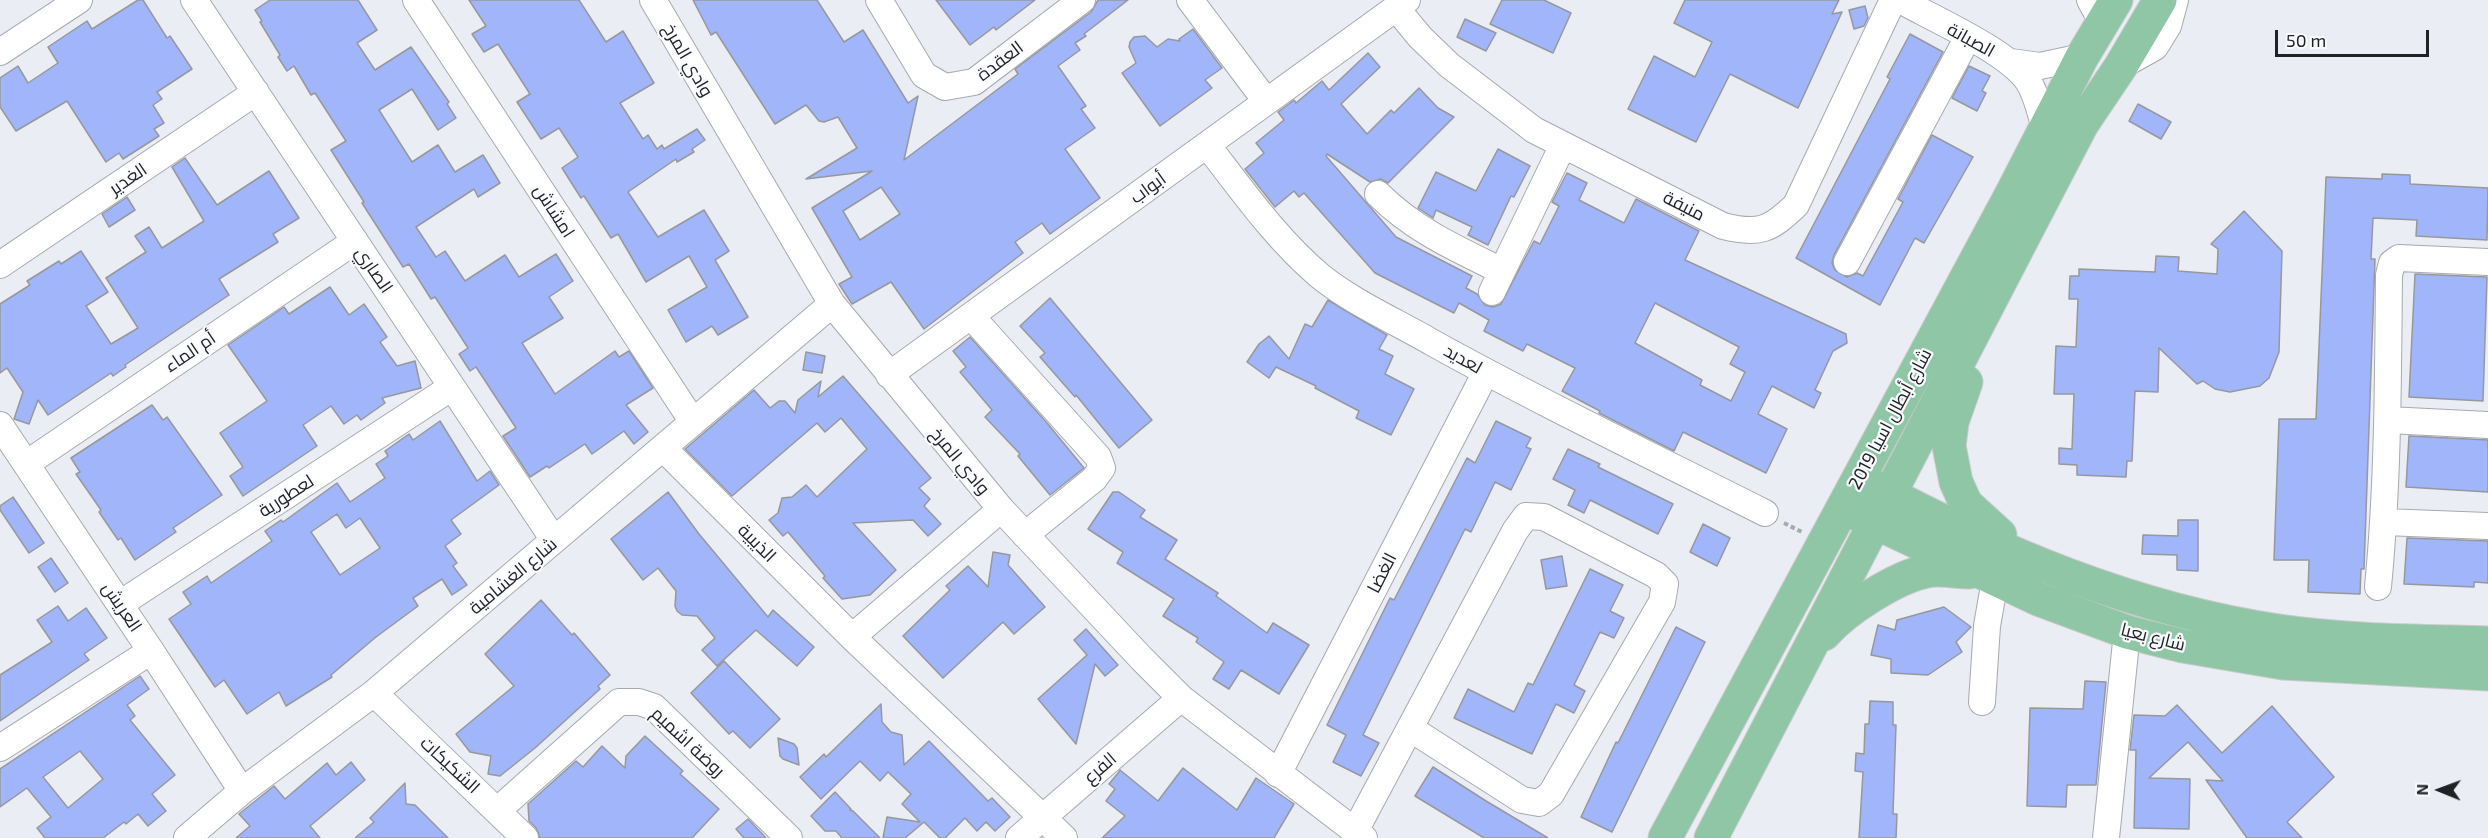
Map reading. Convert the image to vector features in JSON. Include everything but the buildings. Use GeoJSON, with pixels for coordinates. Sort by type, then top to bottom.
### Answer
{"type":"FeatureCollection","features":[{"type":"Feature","properties":{"kind":"main road","name":"شارع أبطال اسيا 2019"},"geometry":{"type":"LineString","coordinates":[[1711,838],[2082,124],[2121,66],[2160,0]]}},
{"type":"Feature","properties":{"kind":"main road","name":"شارع أبطال اسيا 2019"},"geometry":{"type":"LineString","coordinates":[[1665,838],[2006,206],[2082,57],[2103,7]]}},
{"type":"Feature","properties":{"kind":"main road"},"geometry":{"type":"LineString","coordinates":[[2027,559],[1966,504],[1956,482],[1952,465],[1949,446],[1952,422],[1967,377],[2069,178],[2082,124]]}},
{"type":"Feature","properties":{"kind":"main road","name":"شارع بعيا"},"geometry":{"type":"LineString","coordinates":[[1858,477],[2027,559],[2096,586],[2141,600],[2280,631],[2359,638],[2488,643]]}},
{"type":"Feature","properties":{"kind":"main road","name":"شارع بعيا"},"geometry":{"type":"LineString","coordinates":[[1843,507],[1987,576],[2060,608],[2127,632],[2183,646],[2283,663],[2488,674]]}},
{"type":"Feature","properties":{"kind":"main road"},"geometry":{"type":"LineString","coordinates":[[1802,661],[1831,626],[1853,608],[1894,584],[1928,571],[1987,576]]}},
{"type":"Feature","properties":{"kind":"street"},"geometry":{"type":"LineString","coordinates":[[0,52],[79,0]]}},
{"type":"Feature","properties":{"kind":"street","name":"الصاري"},"geometry":{"type":"LineString","coordinates":[[194,0],[554,540]]}},
{"type":"Feature","properties":{"kind":"street","name":"امشاش"},"geometry":{"type":"LineString","coordinates":[[416,0],[693,422]]}},
{"type":"Feature","properties":{"kind":"street","name":"وادي المرخ"},"geometry":{"type":"LineString","coordinates":[[653,0],[832,304],[1001,509],[1181,698],[1359,835]]}},
{"type":"Feature","properties":{"kind":"street","name":"العقدة"},"geometry":{"type":"LineString","coordinates":[[879,0],[924,75],[945,87],[974,82],[1082,0]]}},
{"type":"Feature","properties":{"kind":"street"},"geometry":{"type":"LineString","coordinates":[[1190,0],[1266,101]]}},
{"type":"Feature","properties":{"kind":"street","name":"منيفة"},"geometry":{"type":"LineString","coordinates":[[1401,4],[1420,37],[1476,88],[1534,130],[1723,226],[1756,231],[1770,227],[1797,205],[1893,0]]}},
{"type":"Feature","properties":{"kind":"street","name":"الصبانة"},"geometry":{"type":"LineString","coordinates":[[1900,0],[2011,62],[2036,95],[2045,128]]}},
{"type":"Feature","properties":{"kind":"street"},"geometry":{"type":"LineString","coordinates":[[2121,66],[2155,47],[2168,26],[2175,0]]}},
{"type":"Feature","properties":{"kind":"street","name":"أبواب"},"geometry":{"type":"LineString","coordinates":[[889,375],[1401,4]]}},
{"type":"Feature","properties":{"kind":"street"},"geometry":{"type":"LineString","coordinates":[[1847,262],[1968,37]]}},
{"type":"Feature","properties":{"kind":"street","name":"الصبانة"},"geometry":{"type":"LineString","coordinates":[[2011,62],[2040,66],[2082,57]]}},
{"type":"Feature","properties":{"kind":"street","name":"الغدير"},"geometry":{"type":"LineString","coordinates":[[0,265],[256,92]]}},
{"type":"Feature","properties":{"kind":"street","name":"لعديد"},"geometry":{"type":"LineString","coordinates":[[1207,145],[1253,204],[1320,276],[1486,372],[1765,513]]}},
{"type":"Feature","properties":{"kind":"street"},"geometry":{"type":"LineString","coordinates":[[1378,194],[1396,212],[1420,230],[1497,281],[1563,145]]}},
{"type":"Feature","properties":{"kind":"street","name":"أم الماء"},"geometry":{"type":"LineString","coordinates":[[26,464],[355,241]]}},
{"type":"Feature","properties":{"kind":"street"},"geometry":{"type":"LineString","coordinates":[[2378,587],[2384,522],[2388,420],[2389,275],[2392,263],[2399,258],[2488,262]]}},
{"type":"Feature","properties":{"kind":"street","name":"شارع الغشامية"},"geometry":{"type":"LineString","coordinates":[[187,838],[242,791],[374,693],[832,304]]}},
{"type":"Feature","properties":{"kind":"street"},"geometry":{"type":"LineString","coordinates":[[971,316],[1098,457],[1102,468],[1094,479],[1025,536]]}},
{"type":"Feature","properties":{"kind":"street","name":"الغضا"},"geometry":{"type":"LineString","coordinates":[[1278,774],[1486,372]]}},
{"type":"Feature","properties":{"kind":"street","name":"لعطورية"},"geometry":{"type":"LineString","coordinates":[[120,604],[452,387]]}},
{"type":"Feature","properties":{"kind":"street"},"geometry":{"type":"LineString","coordinates":[[2388,420],[2488,424]]}},
{"type":"Feature","properties":{"kind":"street","name":"العريش"},"geometry":{"type":"LineString","coordinates":[[0,425],[152,651],[242,791]]}},
{"type":"Feature","properties":{"kind":"street","name":"الذيبية"},"geometry":{"type":"LineString","coordinates":[[663,448],[852,638],[1064,838]]}},
{"type":"Feature","properties":{"kind":"street"},"geometry":{"type":"LineString","coordinates":[[852,638],[1001,509]]}},
{"type":"Feature","properties":{"kind":"street"},"geometry":{"type":"LineString","coordinates":[[1359,835],[1411,729],[1515,531],[1526,516],[1544,517],[1656,575],[1665,584],[1662,602],[1551,794],[1539,803],[1522,800],[1411,729]]}},
{"type":"Feature","properties":{"kind":"street"},"geometry":{"type":"LineString","coordinates":[[2384,522],[2488,526]]}},
{"type":"Feature","properties":{"kind":"street"},"geometry":{"type":"LineString","coordinates":[[1982,702],[1987,626],[1987,576]]}},
{"type":"Feature","properties":{"kind":"street"},"geometry":{"type":"LineString","coordinates":[[2106,838],[2127,632]]}},
{"type":"Feature","properties":{"kind":"street"},"geometry":{"type":"LineString","coordinates":[[0,748],[152,651]]}},
{"type":"Feature","properties":{"kind":"street","name":"الشكيكات"},"geometry":{"type":"LineString","coordinates":[[374,693],[525,838]]}},
{"type":"Feature","properties":{"kind":"street","name":"الفرع"},"geometry":{"type":"LineString","coordinates":[[1020,838],[1181,698]]}},
{"type":"Feature","properties":{"kind":"street","name":"روضة اشميم"},"geometry":{"type":"LineString","coordinates":[[498,810],[619,702],[639,702],[654,706],[789,838]]}},
{"type":"Feature","properties":{"kind":"path"},"geometry":{"type":"LineString","coordinates":[[1765,513],[1824,543]]}}]}
